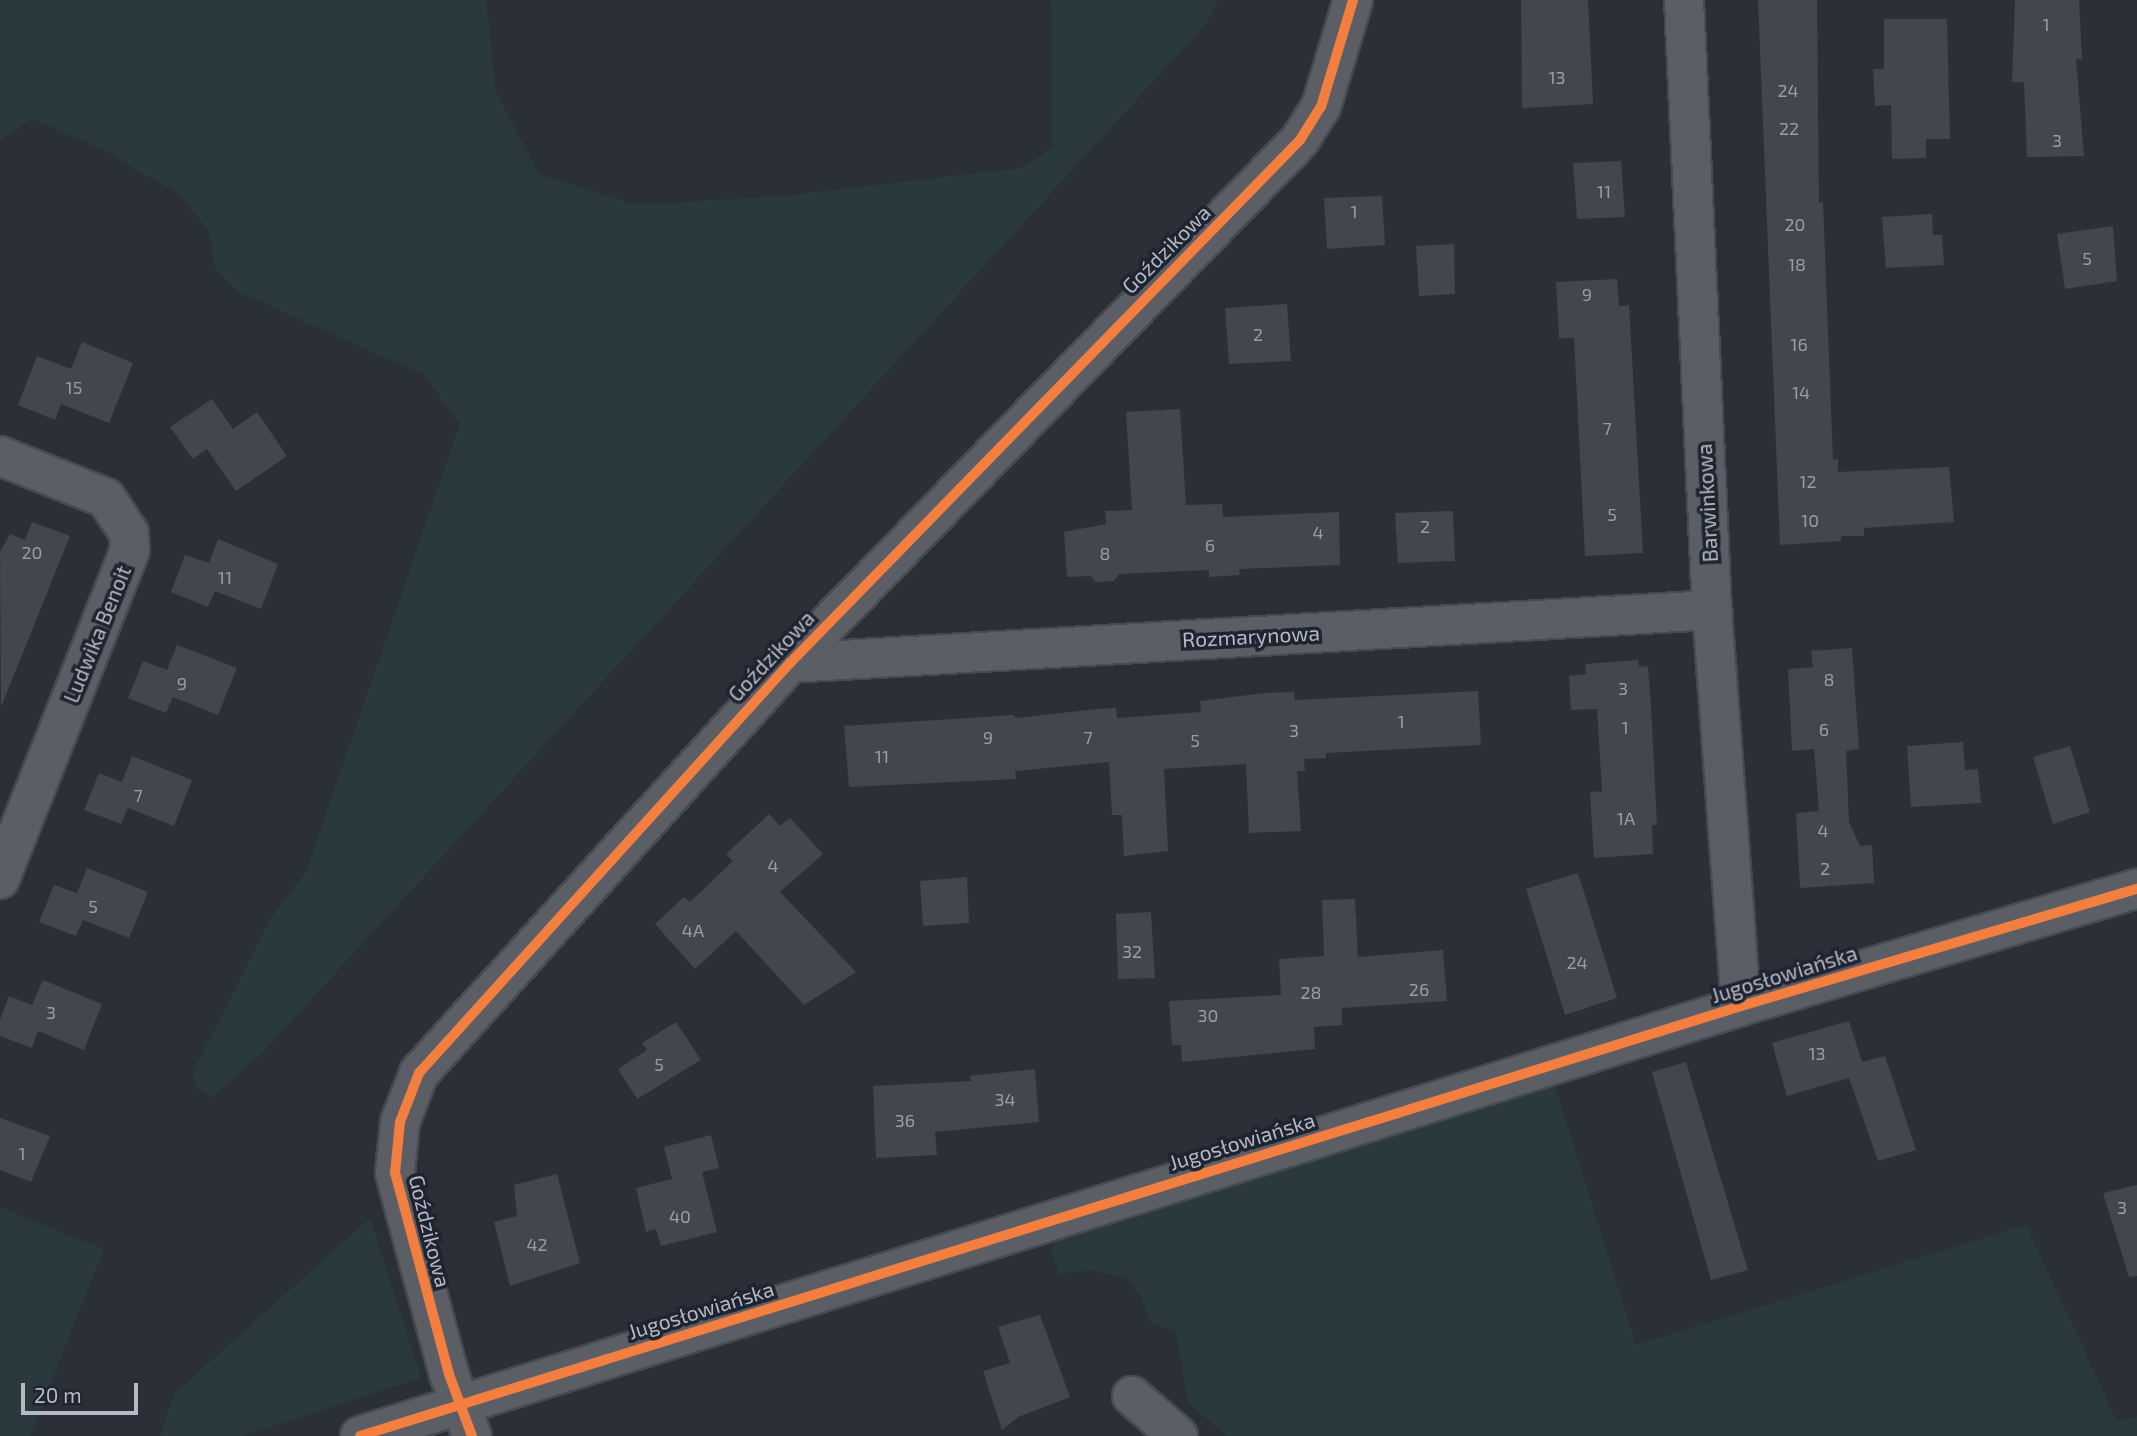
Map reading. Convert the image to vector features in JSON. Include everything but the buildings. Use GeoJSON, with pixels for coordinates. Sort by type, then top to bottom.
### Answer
{"type":"FeatureCollection","features":[{"type":"Feature","properties":{"kind":"street","name":"Goździkowa"},"geometry":{"type":"LineString","coordinates":[[467,1420],[449,1374],[395,1173],[400,1122],[413,1084],[790,663],[1300,140],[1321,107],[1353,0]]}},
{"type":"Feature","properties":{"kind":"street","name":"Barwinkowa"},"geometry":{"type":"LineString","coordinates":[[1684,0],[1712,610],[1741,1006]]}},
{"type":"Feature","properties":{"kind":"street","name":"Ludwika Benoit"},"geometry":{"type":"LineString","coordinates":[[0,456],[106,498],[129,533],[130,551],[0,879]]}},
{"type":"Feature","properties":{"kind":"street","name":"Rozmarynowa"},"geometry":{"type":"LineString","coordinates":[[790,663],[1712,610]]}},
{"type":"Feature","properties":{"kind":"street","name":"Jugosłowiańska"},"geometry":{"type":"LineString","coordinates":[[360,1436],[467,1420],[1741,1006],[2137,890]]}},
{"type":"Feature","properties":{"kind":"street"},"geometry":{"type":"LineString","coordinates":[[1132,1396],[1178,1436]]}},
{"type":"Feature","properties":{"kind":"shaded area"},"geometry":{"type":"Polygon","coordinates":[[[0,0],[486,0],[496,91],[539,174],[636,205],[781,196],[1022,168],[1052,148],[1051,0],[1219,0],[1207,23],[262,1053],[212,1097],[195,1086],[193,1071],[273,915],[306,872],[460,424],[424,375],[239,292],[215,269],[209,231],[179,194],[103,150],[32,118],[0,141],[0,0]]]}},
{"type":"Feature","properties":{"kind":"shaded area"},"geometry":{"type":"Polygon","coordinates":[[[1554,1083],[1636,1345],[2026,1225],[2117,1421],[2137,1417],[2137,1436],[1227,1436],[1188,1403],[1176,1331],[1150,1323],[1141,1296],[1126,1278],[1091,1270],[1059,1274],[1050,1250],[1060,1236],[1554,1083]]]}},
{"type":"Feature","properties":{"kind":"shaded area"},"geometry":{"type":"Polygon","coordinates":[[[0,1207],[104,1249],[30,1436],[0,1436],[0,1207]]]}},
{"type":"Feature","properties":{"kind":"shaded area"},"geometry":{"type":"Polygon","coordinates":[[[370,1218],[421,1378],[242,1436],[160,1436],[174,1394],[370,1218]]]}},
{"type":"Feature","properties":{"kind":"cycle path"},"geometry":{"type":"LineString","coordinates":[[472,1436],[449,1374],[395,1173],[400,1122],[419,1073],[790,663],[1300,140],[1321,107],[1353,0]]}},
{"type":"Feature","properties":{"kind":"cycle path"},"geometry":{"type":"LineString","coordinates":[[360,1436],[1741,1006],[2137,889]]}}]}
